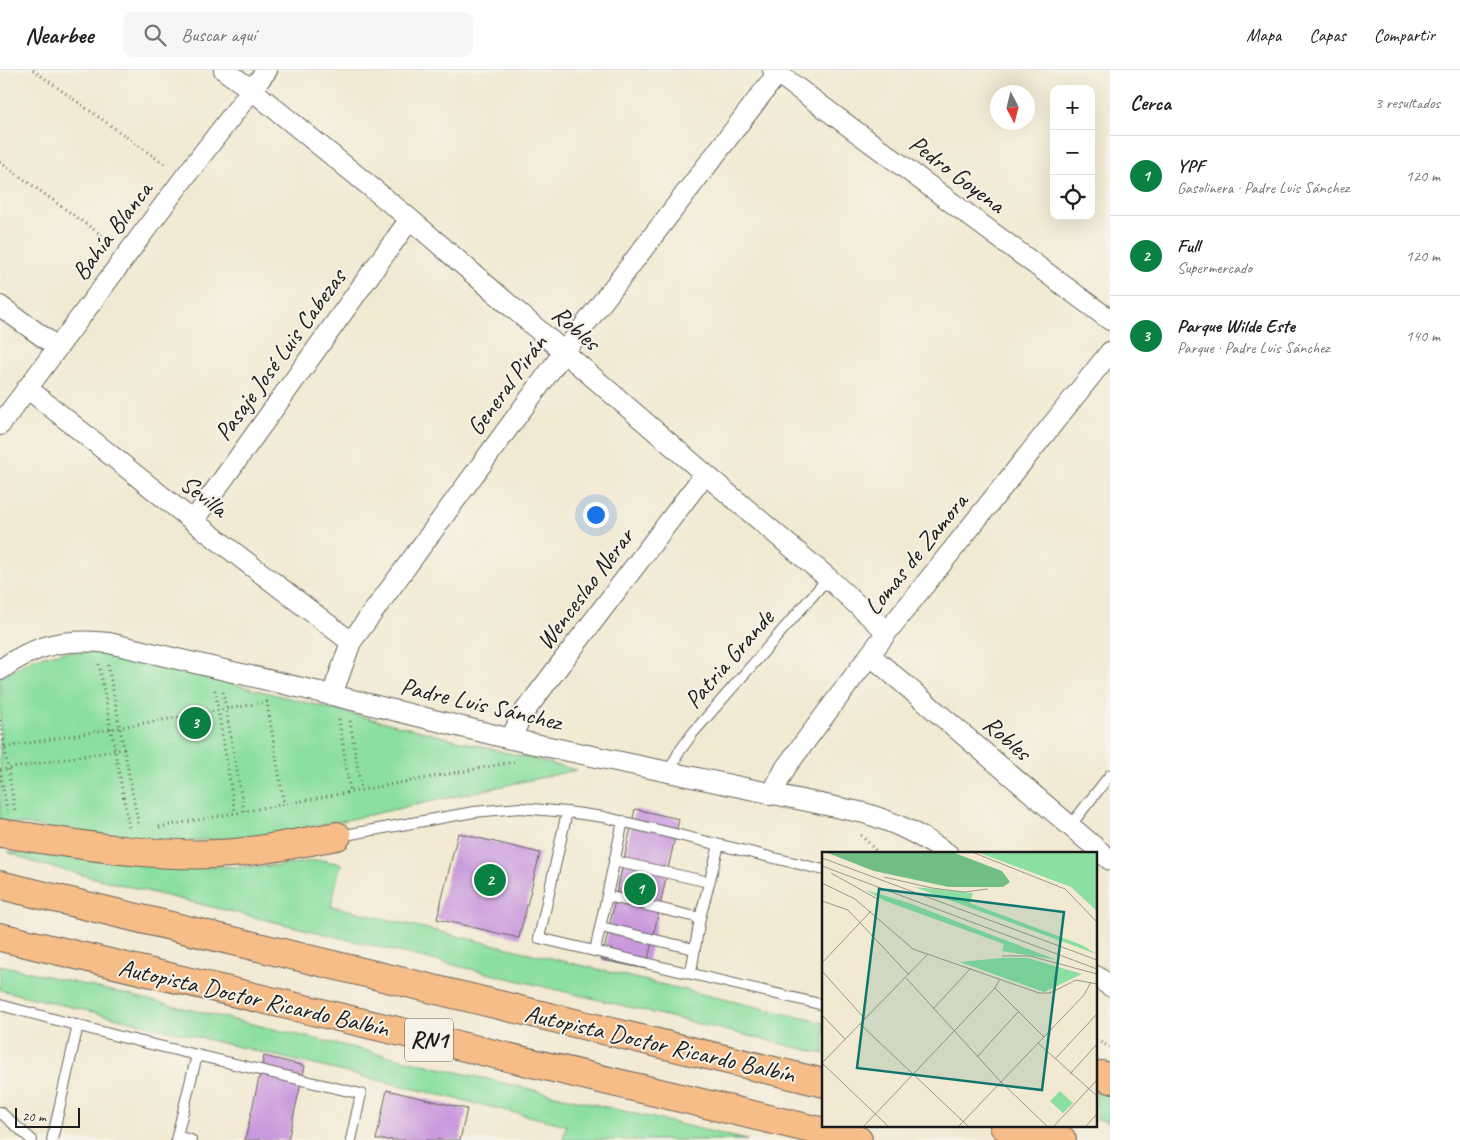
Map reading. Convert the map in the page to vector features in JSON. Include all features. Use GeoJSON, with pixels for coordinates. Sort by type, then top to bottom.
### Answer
{"type":"FeatureCollection","features":[{"type":"Feature","properties":{"kind":"highway"},"geometry":{"type":"LineString","coordinates":[[8,822],[120,849],[167,853],[216,854],[249,851],[337,836]]}},
{"type":"Feature","properties":{"kind":"highway","name":"Autopista Doctor Ricardo Balbín"},"geometry":{"type":"LineString","coordinates":[[0,885],[822,1083]]}},
{"type":"Feature","properties":{"kind":"highway","name":"Autopista Doctor Ricardo Balbín"},"geometry":{"type":"LineString","coordinates":[[0,937],[858,1140]]}},
{"type":"Feature","properties":{"kind":"highway"},"geometry":{"type":"LineString","coordinates":[[1012,1128],[1062,1140]]}},
{"type":"Feature","properties":{"kind":"street","name":"Robles"},"geometry":{"type":"LineString","coordinates":[[224,70],[252,90],[410,219],[828,578],[887,632]]}},
{"type":"Feature","properties":{"kind":"street","name":"Bahía Blanca"},"geometry":{"type":"LineString","coordinates":[[0,425],[267,70]]}},
{"type":"Feature","properties":{"kind":"street","name":"Pedro Goyena"},"geometry":{"type":"LineString","coordinates":[[777,71],[1110,320]]}},
{"type":"Feature","properties":{"kind":"street","name":"General Pirán"},"geometry":{"type":"LineString","coordinates":[[332,695],[351,642],[564,352],[777,71]]}},
{"type":"Feature","properties":{"kind":"street","name":"Pasaje José Luis Cabezas"},"geometry":{"type":"LineString","coordinates":[[193,521],[410,219]]}},
{"type":"Feature","properties":{"kind":"street"},"geometry":{"type":"LineString","coordinates":[[0,306],[58,347]]}},
{"type":"Feature","properties":{"kind":"street","name":"Lomas de Zamora"},"geometry":{"type":"LineString","coordinates":[[771,795],[786,767],[887,632],[1107,362]]}},
{"type":"Feature","properties":{"kind":"street","name":"Sevilla"},"geometry":{"type":"LineString","coordinates":[[27,388],[193,521],[351,642]]}},
{"type":"Feature","properties":{"kind":"street","name":"Wenceslao Nerar"},"geometry":{"type":"LineString","coordinates":[[511,749],[522,716],[705,474]]}},
{"type":"Feature","properties":{"kind":"street","name":"Padre Luis Sánchez"},"geometry":{"type":"LineString","coordinates":[[0,670],[27,653],[48,645],[69,641],[90,640],[110,642],[332,695],[511,749],[668,773],[864,813],[893,822],[915,832],[945,852]]}},
{"type":"Feature","properties":{"kind":"street","name":"Robles"},"geometry":{"type":"LineString","coordinates":[[870,655],[1110,860]]}},
{"type":"Feature","properties":{"kind":"street"},"geometry":{"type":"LineString","coordinates":[[1098,977],[1110,986]]}},
{"type":"Feature","properties":{"kind":"lane","name":"Patria Grande"},"geometry":{"type":"LineString","coordinates":[[668,773],[679,752],[692,734],[828,578]]}},
{"type":"Feature","properties":{"kind":"lane"},"geometry":{"type":"LineString","coordinates":[[1070,826],[1110,775]]}},
{"type":"Feature","properties":{"kind":"lane"},"geometry":{"type":"LineString","coordinates":[[337,836],[474,812],[520,808],[604,816],[822,870]]}},
{"type":"Feature","properties":{"kind":"lane"},"geometry":{"type":"LineString","coordinates":[[567,812],[539,938],[691,972],[822,1005]]}},
{"type":"Feature","properties":{"kind":"lane"},"geometry":{"type":"LineString","coordinates":[[595,951],[623,821]]}},
{"type":"Feature","properties":{"kind":"lane"},"geometry":{"type":"LineString","coordinates":[[691,972],[700,918],[719,845]]}},
{"type":"Feature","properties":{"kind":"lane"},"geometry":{"type":"LineString","coordinates":[[614,861],[709,882]]}},
{"type":"Feature","properties":{"kind":"lane"},"geometry":{"type":"LineString","coordinates":[[607,896],[700,918]]}},
{"type":"Feature","properties":{"kind":"lane"},"geometry":{"type":"LineString","coordinates":[[600,927],[694,949]]}},
{"type":"Feature","properties":{"kind":"lane"},"geometry":{"type":"LineString","coordinates":[[0,1005],[121,1037],[361,1094],[351,1140]]}},
{"type":"Feature","properties":{"kind":"lane"},"geometry":{"type":"LineString","coordinates":[[52,1140],[78,1025]]}},
{"type":"Feature","properties":{"kind":"lane"},"geometry":{"type":"LineString","coordinates":[[192,1140],[176,1138],[197,1055]]}},
{"type":"Feature","properties":{"kind":"lane"},"geometry":{"type":"LineString","coordinates":[[0,1112],[32,1140]]}},
{"type":"Feature","properties":{"kind":"path"},"geometry":{"type":"LineString","coordinates":[[33,70],[184,178]]}},
{"type":"Feature","properties":{"kind":"path"},"geometry":{"type":"LineString","coordinates":[[0,162],[128,254]]}},
{"type":"Feature","properties":{"kind":"path"},"geometry":{"type":"LineString","coordinates":[[92,663],[118,668]]}},
{"type":"Feature","properties":{"kind":"path"},"geometry":{"type":"LineString","coordinates":[[99,664],[130,832]]}},
{"type":"Feature","properties":{"kind":"path"},"geometry":{"type":"LineString","coordinates":[[108,665],[140,831]]}},
{"type":"Feature","properties":{"kind":"path"},"geometry":{"type":"LineString","coordinates":[[232,694],[214,690],[235,813]]}},
{"type":"Feature","properties":{"kind":"path"},"geometry":{"type":"LineString","coordinates":[[223,692],[244,812]]}},
{"type":"Feature","properties":{"kind":"path"},"geometry":{"type":"LineString","coordinates":[[250,698],[276,704]]}},
{"type":"Feature","properties":{"kind":"path"},"geometry":{"type":"LineString","coordinates":[[2,747],[267,702]]}},
{"type":"Feature","properties":{"kind":"path"},"geometry":{"type":"LineString","coordinates":[[267,702],[284,804]]}},
{"type":"Feature","properties":{"kind":"path"},"geometry":{"type":"LineString","coordinates":[[330,717],[359,724]]}},
{"type":"Feature","properties":{"kind":"path"},"geometry":{"type":"LineString","coordinates":[[339,719],[350,792]]}},
{"type":"Feature","properties":{"kind":"path"},"geometry":{"type":"LineString","coordinates":[[0,720],[2,747],[8,768],[8,822]]}},
{"type":"Feature","properties":{"kind":"path"},"geometry":{"type":"LineString","coordinates":[[350,721],[360,790]]}},
{"type":"Feature","properties":{"kind":"path"},"geometry":{"type":"LineString","coordinates":[[8,822],[0,770],[124,749]]}},
{"type":"Feature","properties":{"kind":"path"},"geometry":{"type":"LineString","coordinates":[[159,827],[520,761],[511,749]]}},
{"type":"Feature","properties":{"kind":"path"},"geometry":{"type":"LineString","coordinates":[[860,834],[877,852]]}},
{"type":"Feature","properties":{"kind":"path"},"geometry":{"type":"LineString","coordinates":[[1098,1041],[1110,1048]]}},
{"type":"Feature","properties":{"kind":"green space"},"geometry":{"type":"Polygon","coordinates":[[[63,652],[92,652],[141,661],[576,770],[337,822],[254,837],[181,841],[100,836],[0,821],[0,677],[35,658],[63,652]]]}},
{"type":"Feature","properties":{"kind":"green space"},"geometry":{"type":"Polygon","coordinates":[[[8,852],[116,861],[233,867],[276,866],[321,860],[341,864],[331,906],[822,1023],[822,1054],[150,892],[32,862],[8,852]]]}},
{"type":"Feature","properties":{"kind":"green space"},"geometry":{"type":"Polygon","coordinates":[[[0,965],[747,1140],[563,1140],[566,1125],[0,990],[0,965]]]}},
{"type":"Feature","properties":{"kind":"green space"},"geometry":{"type":"Polygon","coordinates":[[[1098,1090],[1110,1095],[1110,1122],[1098,1119],[1098,1090]]]}},
{"type":"Feature","properties":{"kind":"building"},"geometry":{"type":"Polygon","coordinates":[[[635,809],[679,819],[646,969],[602,960],[635,809]]]}},
{"type":"Feature","properties":{"kind":"building"},"geometry":{"type":"Polygon","coordinates":[[[458,833],[540,853],[519,938],[437,919],[458,833]]]}},
{"type":"Feature","properties":{"kind":"building"},"geometry":{"type":"Polygon","coordinates":[[[264,1056],[305,1066],[288,1140],[245,1140],[264,1056]]]}},
{"type":"Feature","properties":{"kind":"building"},"geometry":{"type":"Polygon","coordinates":[[[387,1090],[467,1109],[460,1140],[376,1140],[387,1090]]]}},
{"type":"Feature","properties":{"kind":"place","name":"Parque Wilde Este"},"geometry":{"type":"Point","coordinates":[195,723]}},
{"type":"Feature","properties":{"kind":"place","name":"Full"},"geometry":{"type":"Point","coordinates":[490,880]}},
{"type":"Feature","properties":{"kind":"place","name":"YPF"},"geometry":{"type":"Point","coordinates":[640,889]}}]}
